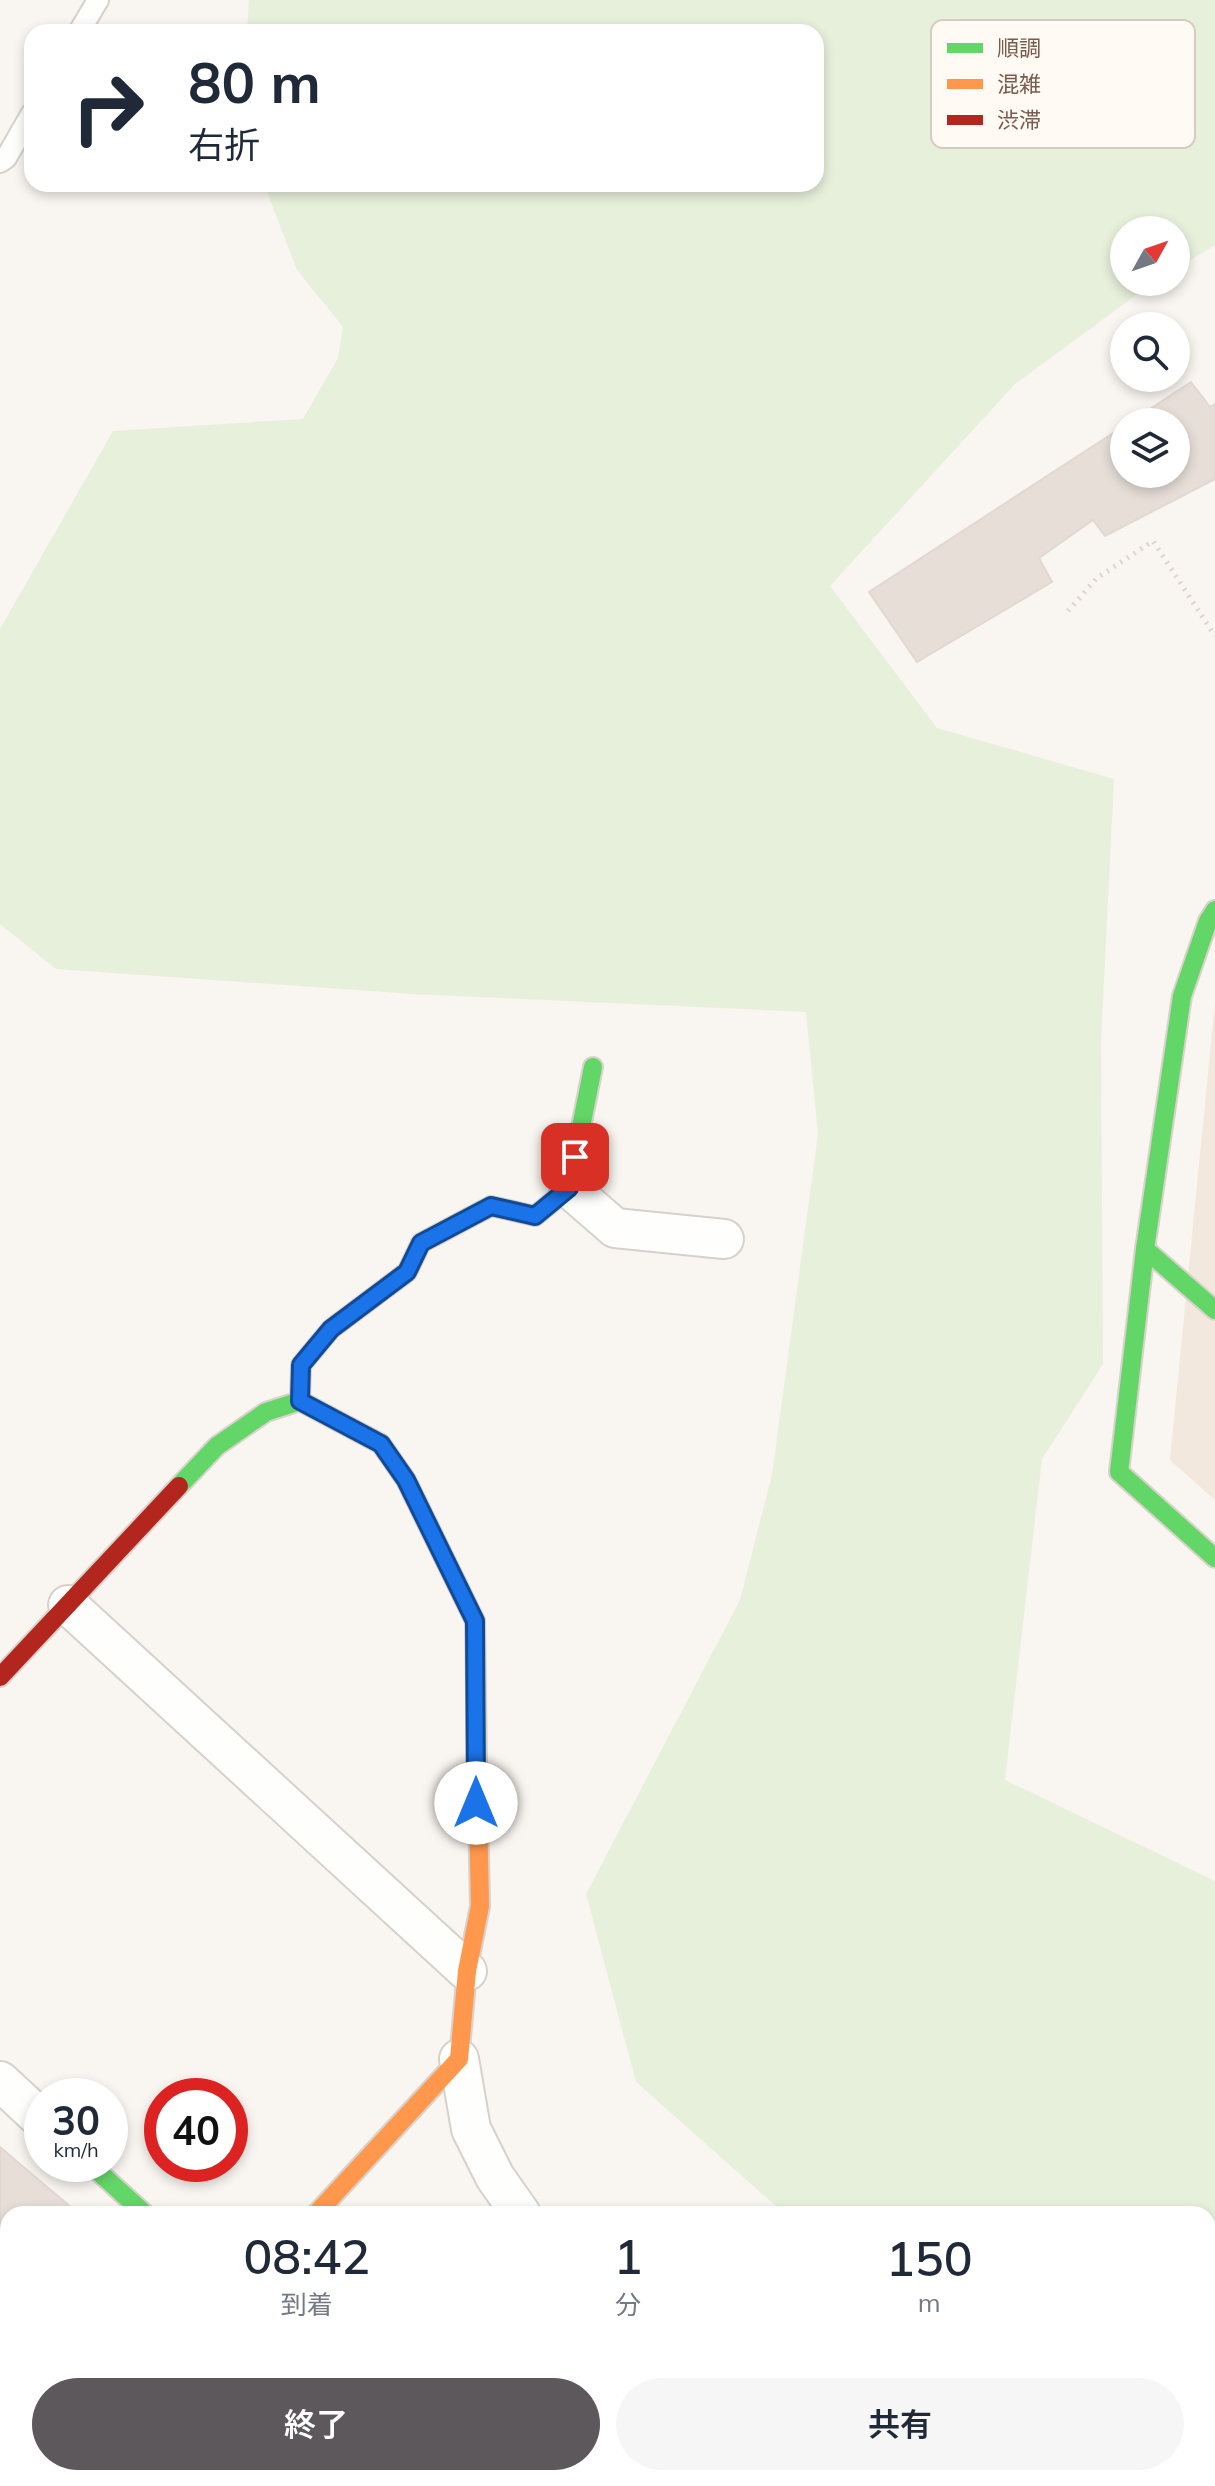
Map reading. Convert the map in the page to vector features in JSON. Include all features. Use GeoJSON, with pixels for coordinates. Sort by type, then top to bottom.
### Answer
{"type":"FeatureCollection","features":[{"type":"Feature","properties":{"kind":"street"},"geometry":{"type":"LineString","coordinates":[[1215,910],[1208,921],[1182,996],[1145,1249],[1119,1472],[1215,1558]]}},
{"type":"Feature","properties":{"kind":"street"},"geometry":{"type":"LineString","coordinates":[[1182,996],[1204,1015]]}},
{"type":"Feature","properties":{"kind":"street"},"geometry":{"type":"LineString","coordinates":[[300,1401],[301,1365],[331,1329],[407,1272],[421,1243],[491,1206],[535,1216],[569,1188],[593,1067]]}},
{"type":"Feature","properties":{"kind":"street"},"geometry":{"type":"LineString","coordinates":[[569,1188],[615,1228],[724,1239]]}},
{"type":"Feature","properties":{"kind":"street"},"geometry":{"type":"LineString","coordinates":[[1145,1249],[1215,1310]]}},
{"type":"Feature","properties":{"kind":"street"},"geometry":{"type":"LineString","coordinates":[[3,1667],[68,1605],[217,1446],[266,1412],[300,1401],[381,1444],[406,1480],[475,1621],[480,1906],[467,1971],[459,2059],[471,2129],[495,2177],[515,2206]]}},
{"type":"Feature","properties":{"kind":"street"},"geometry":{"type":"LineString","coordinates":[[68,1605],[467,1971]]}},
{"type":"Feature","properties":{"kind":"street"},"geometry":{"type":"LineString","coordinates":[[323,2206],[459,2059]]}},
{"type":"Feature","properties":{"kind":"street"},"geometry":{"type":"LineString","coordinates":[[0,2081],[24,2103]]}},
{"type":"Feature","properties":{"kind":"street"},"geometry":{"type":"LineString","coordinates":[[110,2182],[136,2206]]}},
{"type":"Feature","properties":{"kind":"lane"},"geometry":{"type":"LineString","coordinates":[[84,24],[98,0]]}},
{"type":"Feature","properties":{"kind":"lane"},"geometry":{"type":"LineString","coordinates":[[0,162],[6,158],[24,127]]}},
{"type":"Feature","properties":{"kind":"path"},"geometry":{"type":"LineString","coordinates":[[1068,611],[1097,578],[1153,541],[1215,636]]}},
{"type":"Feature","properties":{"kind":"shaded area"},"geometry":{"type":"Polygon","coordinates":[[[1215,1002],[1215,1500],[1170,1460],[1215,1002]]]}},
{"type":"Feature","properties":{"kind":"green space"},"geometry":{"type":"Polygon","coordinates":[[[249,0],[1215,0],[1215,245],[1190,260],[1190,216],[1110,216],[1110,296],[1135,296],[1015,384],[830,586],[937,728],[1114,779],[1101,1041],[1103,1364],[1042,1459],[1005,1780],[1215,1881],[1215,2206],[776,2206],[636,2082],[586,1894],[740,1600],[772,1475],[818,1134],[806,1012],[413,994],[56,969],[0,924],[0,629],[113,431],[303,419],[338,358],[343,327],[297,270],[267,192],[824,192],[824,24],[248,24],[249,0]]]}},
{"type":"Feature","properties":{"kind":"building"},"geometry":{"type":"Polygon","coordinates":[[[1190,383],[1210,407],[1215,404],[1215,479],[1105,536],[1093,520],[1039,558],[1052,582],[917,662],[869,592],[1110,435],[1110,488],[1190,488],[1190,408],[1151,408],[1176,392],[1190,392],[1190,383]]]}},
{"type":"Feature","properties":{"kind":"building"},"geometry":{"type":"Polygon","coordinates":[[[0,2147],[24,2167],[24,2182],[41,2182],[70,2206],[0,2206],[0,2147]]]}},
{"type":"Feature","properties":{"kind":"traffic: fast"},"geometry":{"type":"LineString","coordinates":[[1215,910],[1208,921],[1182,996],[1145,1249],[1119,1472],[1215,1558]]}},
{"type":"Feature","properties":{"kind":"traffic: fast"},"geometry":{"type":"LineString","coordinates":[[571,1177],[593,1067]]}},
{"type":"Feature","properties":{"kind":"traffic: fast"},"geometry":{"type":"LineString","coordinates":[[1145,1249],[1215,1310]]}},
{"type":"Feature","properties":{"kind":"traffic: fast"},"geometry":{"type":"LineString","coordinates":[[179,1486],[217,1446],[266,1412],[300,1401],[381,1444],[406,1480],[475,1621],[477,1760]]}},
{"type":"Feature","properties":{"kind":"traffic: fast"},"geometry":{"type":"LineString","coordinates":[[110,2182],[136,2206]]}},
{"type":"Feature","properties":{"kind":"traffic: slow"},"geometry":{"type":"LineString","coordinates":[[323,2206],[459,2059],[467,1971],[480,1906],[477,1760]]}},
{"type":"Feature","properties":{"kind":"traffic: jam"},"geometry":{"type":"LineString","coordinates":[[300,1401],[301,1365],[331,1329],[407,1272],[421,1243],[491,1206],[535,1216],[569,1188],[571,1177]]}},
{"type":"Feature","properties":{"kind":"traffic: jam"},"geometry":{"type":"LineString","coordinates":[[0,1677],[179,1486]]}},
{"type":"Feature","properties":{"kind":"route"},"geometry":{"type":"LineString","coordinates":[[476,1803],[475,1621],[406,1480],[381,1444],[300,1401],[301,1365],[331,1329],[407,1272],[421,1243],[491,1206],[535,1216],[569,1188],[575,1157]]}}]}
